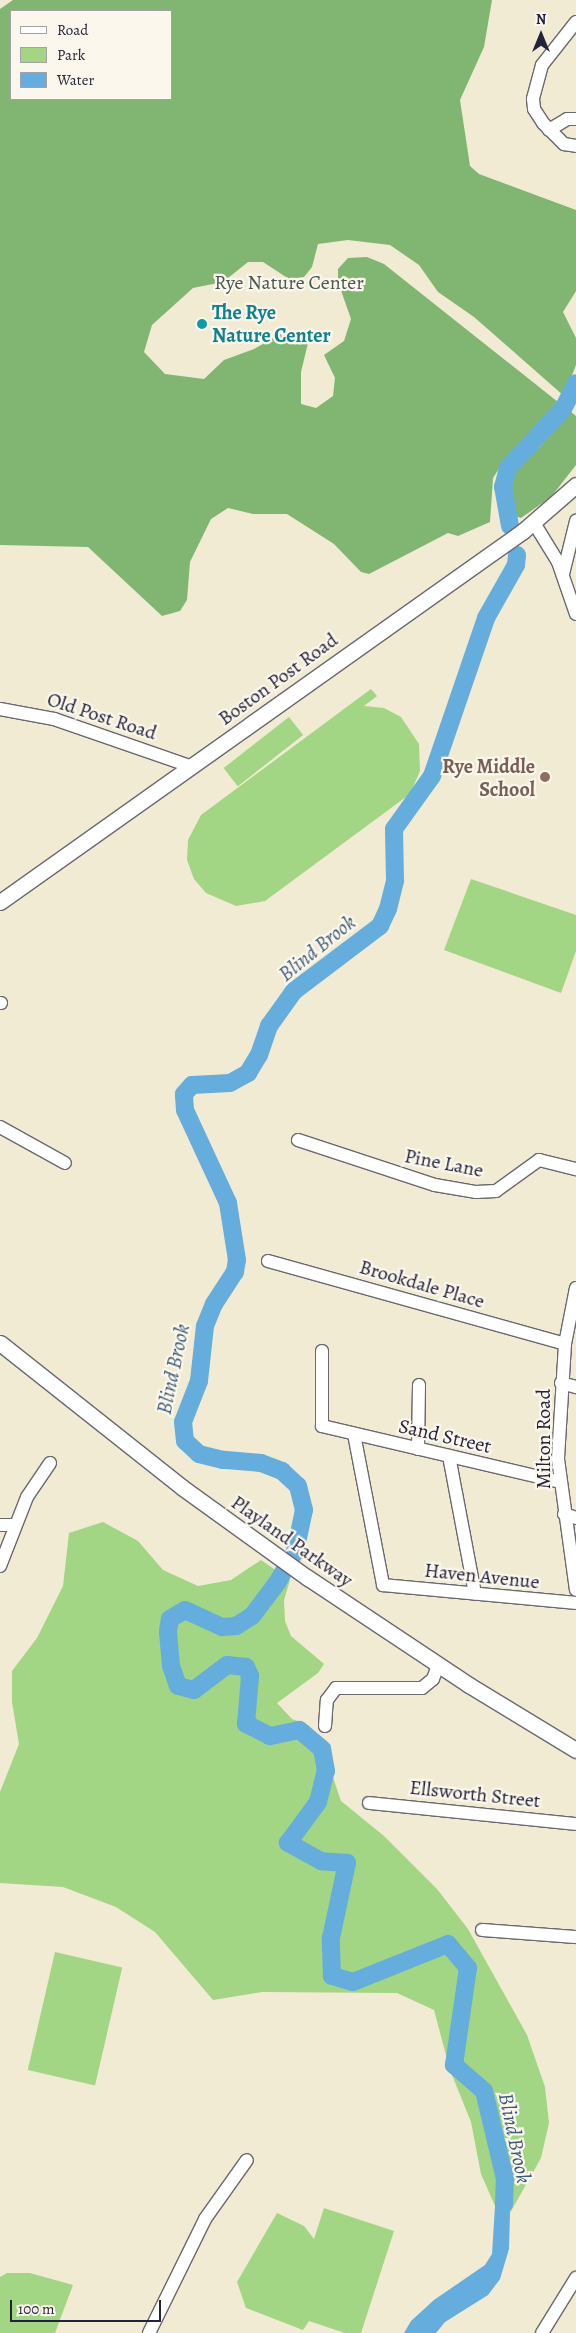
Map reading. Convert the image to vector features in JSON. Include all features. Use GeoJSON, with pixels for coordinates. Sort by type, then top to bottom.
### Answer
{"type":"FeatureCollection","features":[{"type":"Feature","properties":{"kind":"main road","name":"Boston Post Road"},"geometry":{"type":"LineString","coordinates":[[0,902],[534,523],[576,485]]}},
{"type":"Feature","properties":{"kind":"main road","name":"Playland Parkway"},"geometry":{"type":"LineString","coordinates":[[0,1343],[123,1442],[308,1578],[438,1665],[576,1750]]}},
{"type":"Feature","properties":{"kind":"street"},"geometry":{"type":"LineString","coordinates":[[576,22],[537,75],[534,109],[549,130],[564,144],[576,146]]}},
{"type":"Feature","properties":{"kind":"street"},"geometry":{"type":"LineString","coordinates":[[549,130],[567,120],[576,119]]}},
{"type":"Feature","properties":{"kind":"street"},"geometry":{"type":"LineString","coordinates":[[563,574],[576,521]]}},
{"type":"Feature","properties":{"kind":"street"},"geometry":{"type":"LineString","coordinates":[[534,523],[553,551],[563,574],[576,614]]}},
{"type":"Feature","properties":{"kind":"street","name":"Old Post Road"},"geometry":{"type":"LineString","coordinates":[[0,710],[54,718],[190,766]]}},
{"type":"Feature","properties":{"kind":"street"},"geometry":{"type":"LineString","coordinates":[[0,1127],[65,1163]]}},
{"type":"Feature","properties":{"kind":"street","name":"Pine Lane"},"geometry":{"type":"LineString","coordinates":[[298,1140],[435,1185],[476,1192],[496,1191],[539,1160],[576,1169]]}},
{"type":"Feature","properties":{"kind":"street","name":"Brookdale Place"},"geometry":{"type":"LineString","coordinates":[[268,1261],[565,1344]]}},
{"type":"Feature","properties":{"kind":"street","name":"Milton Road"},"geometry":{"type":"LineString","coordinates":[[576,1288],[565,1344],[561,1383],[560,1482],[570,1516],[576,1590]]}},
{"type":"Feature","properties":{"kind":"street","name":"Sand Street"},"geometry":{"type":"LineString","coordinates":[[322,1351],[322,1426],[560,1482]]}},
{"type":"Feature","properties":{"kind":"street"},"geometry":{"type":"LineString","coordinates":[[561,1383],[576,1387]]}},
{"type":"Feature","properties":{"kind":"street"},"geometry":{"type":"LineString","coordinates":[[418,1449],[419,1385]]}},
{"type":"Feature","properties":{"kind":"street","name":"Haven Avenue"},"geometry":{"type":"LineString","coordinates":[[354,1434],[383,1585],[576,1602]]}},
{"type":"Feature","properties":{"kind":"street"},"geometry":{"type":"LineString","coordinates":[[449,1456],[476,1594]]}},
{"type":"Feature","properties":{"kind":"street"},"geometry":{"type":"LineString","coordinates":[[0,1566],[14,1525],[50,1463]]}},
{"type":"Feature","properties":{"kind":"street"},"geometry":{"type":"LineString","coordinates":[[0,1524],[14,1525]]}},
{"type":"Feature","properties":{"kind":"street"},"geometry":{"type":"LineString","coordinates":[[325,1726],[327,1700],[336,1688],[422,1688],[433,1679],[438,1665]]}},
{"type":"Feature","properties":{"kind":"street","name":"Ellsworth Street"},"geometry":{"type":"LineString","coordinates":[[369,1803],[576,1824]]}},
{"type":"Feature","properties":{"kind":"street"},"geometry":{"type":"LineString","coordinates":[[482,1930],[576,1937]]}},
{"type":"Feature","properties":{"kind":"street"},"geometry":{"type":"LineString","coordinates":[[149,2333],[205,2219],[247,2160]]}},
{"type":"Feature","properties":{"kind":"street"},"geometry":{"type":"LineString","coordinates":[[542,2333],[576,2278]]}},
{"type":"Feature","properties":{"kind":"green space","name":"Rye Nature Center"},"geometry":{"type":"Polygon","coordinates":[[[13,0],[492,0],[484,47],[460,100],[470,166],[479,174],[576,210],[576,291],[563,312],[576,338],[576,365],[564,396],[474,317],[438,292],[419,265],[390,245],[348,240],[318,244],[312,267],[304,277],[289,279],[263,262],[248,262],[223,282],[193,288],[152,325],[144,352],[165,374],[204,379],[224,360],[254,349],[286,331],[308,343],[301,372],[301,404],[316,408],[333,396],[335,378],[324,355],[344,341],[351,319],[338,282],[338,269],[348,258],[367,257],[384,264],[558,402],[542,425],[502,464],[493,478],[490,522],[458,536],[448,533],[369,574],[361,572],[334,544],[287,514],[253,514],[228,508],[211,519],[190,562],[187,600],[180,611],[162,616],[88,547],[0,545],[0,9],[13,0]]]}},
{"type":"Feature","properties":{"kind":"green space"},"geometry":{"type":"Polygon","coordinates":[[[571,412],[576,416],[576,465],[551,497],[521,518],[515,516],[508,484],[513,472],[523,458],[539,448],[571,412]]]}},
{"type":"Feature","properties":{"kind":"green space"},"geometry":{"type":"Polygon","coordinates":[[[371,689],[377,696],[364,706],[384,708],[401,717],[419,744],[420,771],[410,794],[265,901],[236,906],[206,893],[194,879],[187,860],[188,840],[201,815],[371,689]]]}},
{"type":"Feature","properties":{"kind":"green space"},"geometry":{"type":"Polygon","coordinates":[[[289,717],[303,735],[238,786],[224,768],[289,717]]]}},
{"type":"Feature","properties":{"kind":"green space"},"geometry":{"type":"Polygon","coordinates":[[[471,879],[576,915],[576,951],[561,993],[444,950],[471,879]]]}},
{"type":"Feature","properties":{"kind":"green space"},"geometry":{"type":"Polygon","coordinates":[[[103,1522],[138,1541],[163,1570],[198,1586],[231,1580],[261,1560],[290,1580],[284,1600],[285,1621],[291,1636],[324,1664],[318,1673],[277,1703],[292,1719],[308,1725],[319,1736],[341,1801],[384,1836],[437,1889],[468,1929],[527,2035],[545,2087],[549,2123],[541,2158],[510,2213],[505,2180],[495,2206],[481,2174],[471,2122],[450,2070],[434,2010],[397,1993],[262,1992],[213,2000],[155,1932],[116,1907],[63,1887],[0,1883],[0,1792],[19,1744],[12,1702],[12,1671],[37,1638],[63,1586],[69,1533],[103,1522]]]}},
{"type":"Feature","properties":{"kind":"green space"},"geometry":{"type":"Polygon","coordinates":[[[55,1952],[122,1968],[95,2085],[28,2070],[55,1952]]]}},
{"type":"Feature","properties":{"kind":"green space"},"geometry":{"type":"Polygon","coordinates":[[[324,2208],[394,2231],[361,2333],[345,2333],[309,2321],[303,2330],[246,2308],[237,2282],[277,2213],[304,2226],[314,2239],[324,2208]]]}},
{"type":"Feature","properties":{"kind":"green space"},"geometry":{"type":"Polygon","coordinates":[[[7,2273],[30,2273],[73,2285],[55,2333],[0,2333],[0,2277],[7,2273]]]}},
{"type":"Feature","properties":{"kind":"water"},"geometry":{"type":"Polygon","coordinates":[[[505,2179],[510,2213],[509,2249],[500,2279],[488,2295],[445,2322],[436,2333],[404,2333],[411,2321],[434,2300],[485,2265],[492,2254],[495,2206],[505,2179]]]}},
{"type":"Feature","properties":{"kind":"waterway","name":"Blind Brook"},"geometry":{"type":"LineString","coordinates":[[510,526],[503,487],[508,468],[563,409],[576,383]]}},
{"type":"Feature","properties":{"kind":"waterway","name":"Blind Brook"},"geometry":{"type":"LineString","coordinates":[[504,2204],[505,2179],[484,2091],[454,2065],[468,1968],[448,1944],[353,1982],[332,1976],[331,1938],[347,1863],[321,1861],[288,1843],[318,1802],[326,1771],[322,1749],[299,1730],[270,1736],[246,1724],[250,1676],[246,1667],[227,1665],[194,1690],[178,1686],[171,1666],[168,1631],[170,1619],[185,1610],[222,1627],[236,1626],[252,1616],[277,1583],[295,1552],[304,1510],[298,1486],[282,1471],[261,1463],[223,1460],[199,1454],[185,1441],[183,1422],[199,1381],[205,1326],[214,1304],[235,1272],[237,1260],[228,1203],[185,1110],[184,1094],[192,1085],[230,1083],[248,1073],[259,1055],[269,1026],[294,991],[380,926],[388,909],[395,881],[394,829],[432,776],[486,618],[516,565],[517,555]]}},
{"type":"Feature","properties":{"kind":"place","name":"The Rye Nature Center"},"geometry":{"type":"Point","coordinates":[202,324]}},
{"type":"Feature","properties":{"kind":"place","name":"Rye Middle School"},"geometry":{"type":"Point","coordinates":[545,777]}}]}
